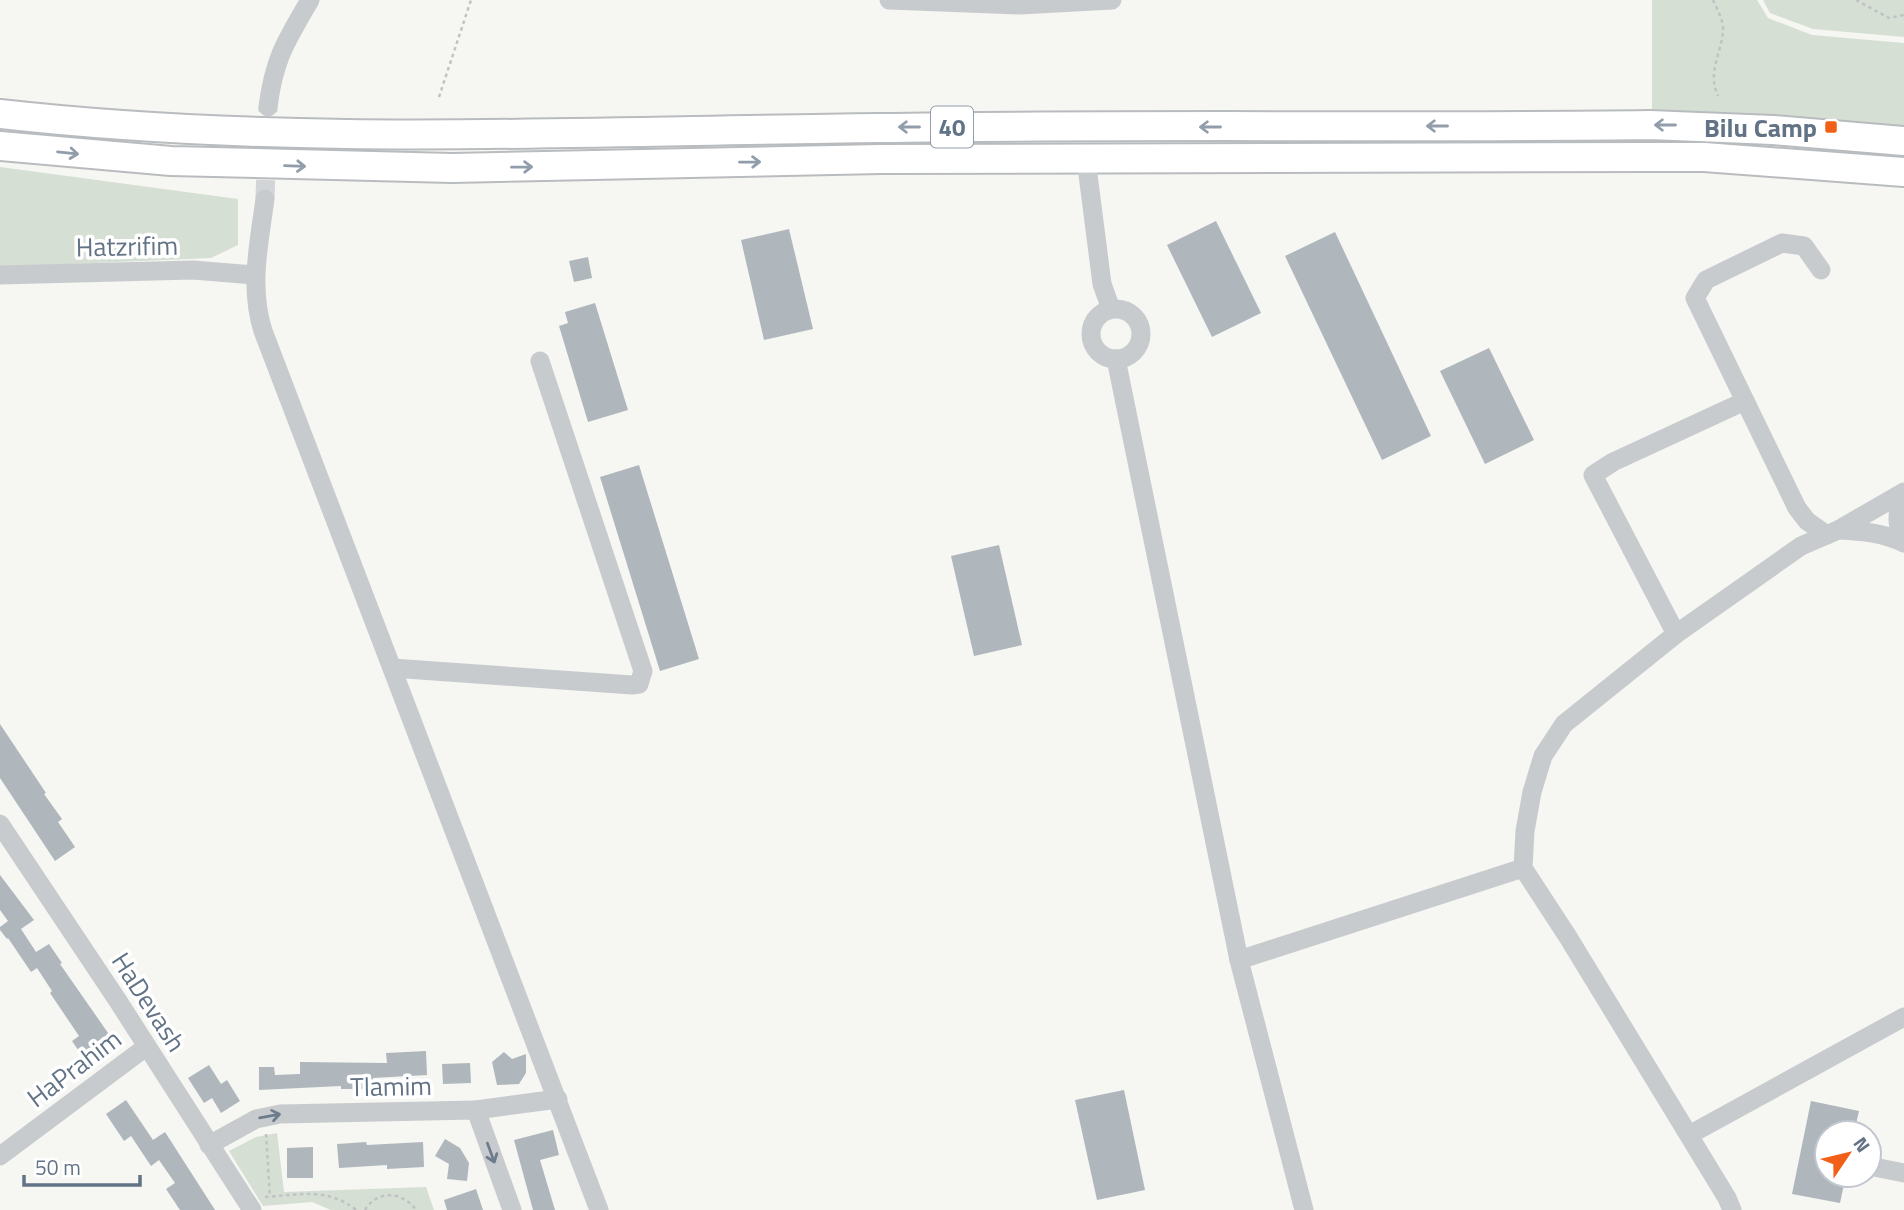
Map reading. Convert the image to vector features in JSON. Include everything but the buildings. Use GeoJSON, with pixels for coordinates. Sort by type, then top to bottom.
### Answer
{"type":"FeatureCollection","features":[{"type":"Feature","properties":{"kind":"highway","name":"40"},"geometry":{"type":"LineString","coordinates":[[0,114],[131,127],[335,135],[452,136],[880,128],[1650,125],[1773,130],[1904,141]]}},
{"type":"Feature","properties":{"kind":"highway","name":"40"},"geometry":{"type":"LineString","coordinates":[[0,146],[171,162],[452,168],[881,159],[1704,158],[1904,172]]}},
{"type":"Feature","properties":{"kind":"highway"},"geometry":{"type":"LineString","coordinates":[[1872,170],[1904,179]]}},
{"type":"Feature","properties":{"kind":"street"},"geometry":{"type":"LineString","coordinates":[[268,107],[272,76],[283,46],[310,0]]}},
{"type":"Feature","properties":{"kind":"street"},"geometry":{"type":"LineString","coordinates":[[889,0],[1020,5],[1112,0]]}},
{"type":"Feature","properties":{"kind":"street"},"geometry":{"type":"LineString","coordinates":[[1086,159],[1102,284],[1111,309]]}},
{"type":"Feature","properties":{"kind":"street"},"geometry":{"type":"LineString","coordinates":[[265,200],[254,275],[263,331],[558,1099],[598,1210]]}},
{"type":"Feature","properties":{"kind":"street"},"geometry":{"type":"LineString","coordinates":[[1821,270],[1804,246],[1782,243],[1706,281],[1695,298],[1797,508],[1807,520],[1833,533],[1868,531],[1904,543]]}},
{"type":"Feature","properties":{"kind":"street","name":"Hatzrifim"},"geometry":{"type":"LineString","coordinates":[[0,275],[193,270],[254,275]]}},
{"type":"Feature","properties":{"kind":"street"},"geometry":{"type":"LineString","coordinates":[[1111,309],[1127,312],[1139,323],[1141,331],[1137,347],[1125,358],[1116,359],[1101,354],[1091,341],[1092,324],[1103,312],[1111,309]]}},
{"type":"Feature","properties":{"kind":"street"},"geometry":{"type":"LineString","coordinates":[[1116,359],[1239,960],[1304,1210]]}},
{"type":"Feature","properties":{"kind":"street"},"geometry":{"type":"LineString","coordinates":[[392,668],[639,684],[643,671],[540,361]]}},
{"type":"Feature","properties":{"kind":"street"},"geometry":{"type":"LineString","coordinates":[[1676,634],[1593,475],[1613,462],[1745,401]]}},
{"type":"Feature","properties":{"kind":"street"},"geometry":{"type":"LineString","coordinates":[[1732,1210],[1568,937],[1523,868],[1525,831],[1532,792],[1543,756],[1564,724],[1676,634],[1801,546],[1833,533],[1904,495]]}},
{"type":"Feature","properties":{"kind":"street"},"geometry":{"type":"LineString","coordinates":[[1904,495],[1898,514],[1898,529],[1904,543]]}},
{"type":"Feature","properties":{"kind":"street","name":"HaDevash"},"geometry":{"type":"LineString","coordinates":[[0,824],[248,1204]]}},
{"type":"Feature","properties":{"kind":"street"},"geometry":{"type":"LineString","coordinates":[[1239,960],[1523,868]]}},
{"type":"Feature","properties":{"kind":"street"},"geometry":{"type":"LineString","coordinates":[[1689,1135],[1904,1017]]}},
{"type":"Feature","properties":{"kind":"street","name":"HaPrahim"},"geometry":{"type":"LineString","coordinates":[[0,1156],[146,1047]]}},
{"type":"Feature","properties":{"kind":"street","name":"Tlamim"},"geometry":{"type":"LineString","coordinates":[[209,1146],[256,1119],[280,1114],[476,1110],[558,1099]]}},
{"type":"Feature","properties":{"kind":"street"},"geometry":{"type":"LineString","coordinates":[[476,1110],[512,1210]]}},
{"type":"Feature","properties":{"kind":"street"},"geometry":{"type":"LineString","coordinates":[[1883,1169],[1904,1173]]}},
{"type":"Feature","properties":{"kind":"path"},"geometry":{"type":"LineString","coordinates":[[439,97],[471,0]]}},
{"type":"Feature","properties":{"kind":"path"},"geometry":{"type":"LineString","coordinates":[[1713,0],[1724,29],[1713,84],[1718,96]]}},
{"type":"Feature","properties":{"kind":"path"},"geometry":{"type":"LineString","coordinates":[[1857,0],[1889,18],[1904,15]]}},
{"type":"Feature","properties":{"kind":"path"},"geometry":{"type":"LineString","coordinates":[[265,1117],[270,1197]]}},
{"type":"Feature","properties":{"kind":"path"},"geometry":{"type":"LineString","coordinates":[[248,1204],[270,1197],[320,1194],[333,1196],[356,1210]]}},
{"type":"Feature","properties":{"kind":"path"},"geometry":{"type":"LineString","coordinates":[[365,1210],[369,1202],[384,1196],[398,1195],[411,1202],[416,1210]]}},
{"type":"Feature","properties":{"kind":"shaded area"},"geometry":{"type":"Polygon","coordinates":[[[1652,0],[1757,0],[1768,18],[1812,35],[1904,43],[1904,133],[1652,115],[1652,0]]]}},
{"type":"Feature","properties":{"kind":"shaded area"},"geometry":{"type":"Polygon","coordinates":[[[1763,0],[1904,0],[1904,37],[1813,29],[1770,13],[1763,0]]]}},
{"type":"Feature","properties":{"kind":"shaded area"},"geometry":{"type":"Polygon","coordinates":[[[0,167],[238,199],[238,245],[211,258],[0,267],[0,167]]]}},
{"type":"Feature","properties":{"kind":"shaded area"},"geometry":{"type":"Polygon","coordinates":[[[277,1133],[284,1192],[426,1187],[434,1210],[331,1210],[312,1202],[263,1206],[229,1151],[256,1137],[277,1133]]]}},
{"type":"Feature","properties":{"kind":"tunnel"},"geometry":{"type":"LineString","coordinates":[[265,199],[268,107]]}},
{"type":"Feature","properties":{"kind":"place","name":"Bilu Camp"},"geometry":{"type":"Point","coordinates":[1831,127]}}]}
